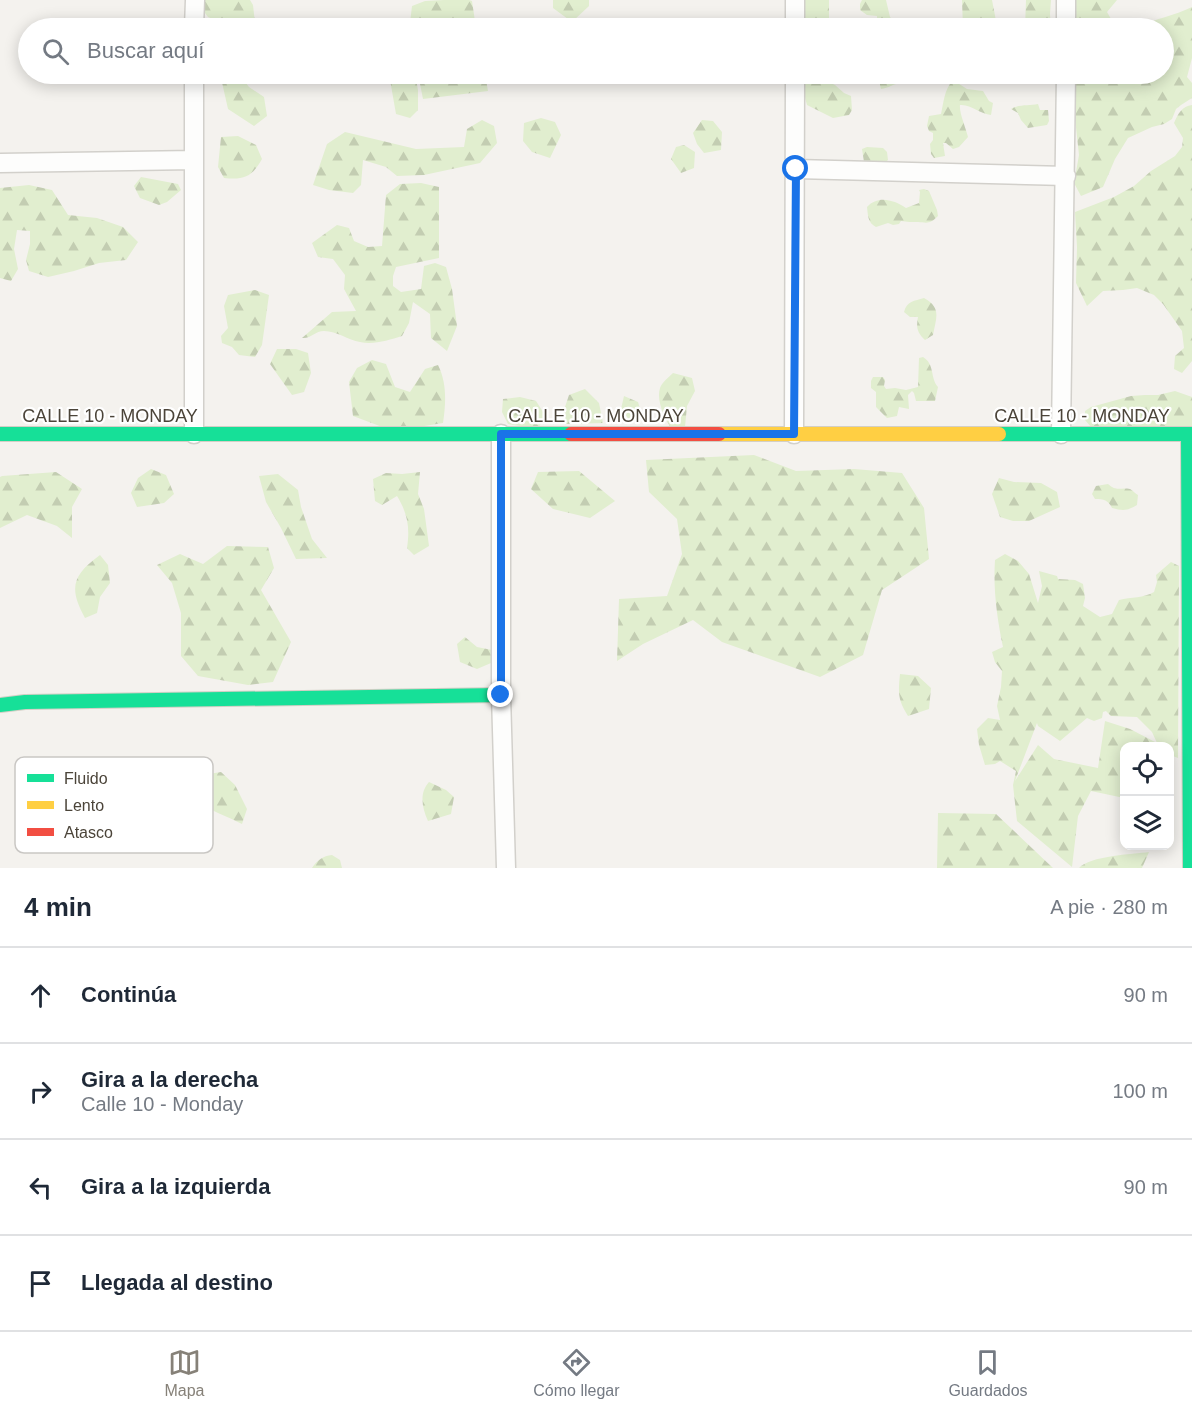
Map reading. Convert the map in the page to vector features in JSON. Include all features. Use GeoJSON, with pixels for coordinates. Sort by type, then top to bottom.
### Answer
{"type":"FeatureCollection","features":[{"type":"Feature","properties":{"kind":"street"},"geometry":{"type":"LineString","coordinates":[[195,0],[195,18]]}},
{"type":"Feature","properties":{"kind":"street"},"geometry":{"type":"LineString","coordinates":[[795,0],[795,18]]}},
{"type":"Feature","properties":{"kind":"street"},"geometry":{"type":"LineString","coordinates":[[1066,0],[1066,18]]}},
{"type":"Feature","properties":{"kind":"street"},"geometry":{"type":"LineString","coordinates":[[194,84],[194,434]]}},
{"type":"Feature","properties":{"kind":"street"},"geometry":{"type":"LineString","coordinates":[[794,434],[795,84]]}},
{"type":"Feature","properties":{"kind":"street"},"geometry":{"type":"LineString","coordinates":[[1061,434],[1066,84]]}},
{"type":"Feature","properties":{"kind":"street"},"geometry":{"type":"LineString","coordinates":[[0,163],[194,160]]}},
{"type":"Feature","properties":{"kind":"street"},"geometry":{"type":"LineString","coordinates":[[796,169],[1066,176]]}},
{"type":"Feature","properties":{"kind":"street","name":"CALLE 10 - MONDAY"},"geometry":{"type":"LineString","coordinates":[[0,434],[1190,434]]}},
{"type":"Feature","properties":{"kind":"street"},"geometry":{"type":"LineString","coordinates":[[501,434],[501,695],[506,868]]}},
{"type":"Feature","properties":{"kind":"street"},"geometry":{"type":"LineString","coordinates":[[1190,434],[1190,868]]}},
{"type":"Feature","properties":{"kind":"street"},"geometry":{"type":"LineString","coordinates":[[0,705],[25,702],[501,695]]}},
{"type":"Feature","properties":{"kind":"green space"},"geometry":{"type":"Polygon","coordinates":[[[199,0],[250,0],[254,18],[210,18],[199,5],[199,0]]]}},
{"type":"Feature","properties":{"kind":"green space"},"geometry":{"type":"Polygon","coordinates":[[[553,0],[589,0],[589,6],[576,18],[567,18],[553,8],[553,0]]]}},
{"type":"Feature","properties":{"kind":"green space"},"geometry":{"type":"Polygon","coordinates":[[[801,0],[829,0],[829,18],[799,18],[801,0]]]}},
{"type":"Feature","properties":{"kind":"green space"},"geometry":{"type":"Polygon","coordinates":[[[862,0],[886,0],[891,18],[867,15],[860,10],[862,0]]]}},
{"type":"Feature","properties":{"kind":"green space"},"geometry":{"type":"Polygon","coordinates":[[[962,0],[992,0],[995,18],[963,18],[962,0]]]}},
{"type":"Feature","properties":{"kind":"green space"},"geometry":{"type":"Polygon","coordinates":[[[1026,0],[1051,0],[1050,18],[1025,18],[1026,0]]]}},
{"type":"Feature","properties":{"kind":"green space"},"geometry":{"type":"Polygon","coordinates":[[[1075,0],[1117,0],[1107,12],[1110,18],[1076,18],[1075,0]]]}},
{"type":"Feature","properties":{"kind":"green space"},"geometry":{"type":"Polygon","coordinates":[[[425,1],[472,1],[475,18],[411,18],[412,6],[425,1]]]}},
{"type":"Feature","properties":{"kind":"green space"},"geometry":{"type":"Polygon","coordinates":[[[1192,7],[1192,58],[1187,77],[1192,83],[1192,98],[1176,109],[1172,119],[1164,124],[1128,138],[1115,159],[1103,187],[1081,196],[1074,183],[1079,155],[1073,84],[1174,84],[1174,18],[1163,18],[1192,7]]]}},
{"type":"Feature","properties":{"kind":"green space"},"geometry":{"type":"Polygon","coordinates":[[[222,84],[247,84],[264,97],[267,116],[254,126],[228,109],[222,84]]]}},
{"type":"Feature","properties":{"kind":"green space"},"geometry":{"type":"Polygon","coordinates":[[[391,84],[417,84],[418,110],[410,118],[396,114],[391,84]]]}},
{"type":"Feature","properties":{"kind":"green space"},"geometry":{"type":"Polygon","coordinates":[[[420,84],[487,84],[488,91],[423,99],[420,84]]]}},
{"type":"Feature","properties":{"kind":"green space"},"geometry":{"type":"Polygon","coordinates":[[[801,84],[833,84],[851,96],[852,110],[849,115],[833,118],[807,105],[801,84]]]}},
{"type":"Feature","properties":{"kind":"green space"},"geometry":{"type":"Polygon","coordinates":[[[880,84],[897,84],[881,89],[880,84]]]}},
{"type":"Feature","properties":{"kind":"green space"},"geometry":{"type":"Polygon","coordinates":[[[950,84],[959,84],[967,89],[983,91],[993,103],[991,115],[960,105],[968,137],[959,147],[953,149],[943,143],[945,156],[934,158],[930,144],[933,140],[933,133],[927,126],[929,116],[941,114],[950,84]]]}},
{"type":"Feature","properties":{"kind":"green space"},"geometry":{"type":"Polygon","coordinates":[[[1038,104],[1040,110],[1048,110],[1047,125],[1028,128],[1018,113],[1011,109],[1014,107],[1038,104]]]}},
{"type":"Feature","properties":{"kind":"green space"},"geometry":{"type":"Polygon","coordinates":[[[1192,105],[1192,361],[1182,373],[1174,369],[1175,356],[1184,348],[1182,331],[1154,295],[1137,288],[1103,291],[1087,306],[1076,283],[1075,212],[1114,197],[1134,186],[1151,171],[1175,156],[1182,147],[1183,138],[1174,123],[1183,109],[1192,105]]]}},
{"type":"Feature","properties":{"kind":"green space"},"geometry":{"type":"Polygon","coordinates":[[[541,118],[555,122],[561,135],[550,158],[532,152],[523,141],[524,123],[541,118]]]}},
{"type":"Feature","properties":{"kind":"green space"},"geometry":{"type":"Polygon","coordinates":[[[482,120],[494,126],[497,143],[480,163],[424,175],[397,176],[386,167],[363,160],[361,185],[353,193],[313,185],[327,144],[345,132],[416,149],[464,147],[467,129],[482,120]]]}},
{"type":"Feature","properties":{"kind":"green space"},"geometry":{"type":"Polygon","coordinates":[[[702,120],[713,121],[722,132],[721,150],[704,153],[697,144],[693,133],[702,120]]]}},
{"type":"Feature","properties":{"kind":"green space"},"geometry":{"type":"Polygon","coordinates":[[[238,136],[256,145],[262,159],[255,170],[247,176],[224,178],[218,167],[221,137],[238,136]]]}},
{"type":"Feature","properties":{"kind":"green space"},"geometry":{"type":"Polygon","coordinates":[[[684,145],[695,152],[694,168],[681,173],[671,159],[676,147],[684,145]]]}},
{"type":"Feature","properties":{"kind":"green space"},"geometry":{"type":"Polygon","coordinates":[[[883,148],[887,152],[888,160],[882,165],[864,162],[862,149],[883,148]]]}},
{"type":"Feature","properties":{"kind":"green space"},"geometry":{"type":"Polygon","coordinates":[[[141,177],[178,184],[181,190],[167,202],[159,205],[140,198],[134,186],[141,177]]]}},
{"type":"Feature","properties":{"kind":"green space"},"geometry":{"type":"Polygon","coordinates":[[[421,183],[439,187],[439,258],[396,267],[393,286],[401,292],[421,289],[424,266],[435,263],[446,267],[452,289],[457,326],[447,351],[431,338],[430,314],[413,302],[409,323],[402,336],[381,342],[365,343],[324,331],[302,338],[332,312],[356,311],[344,289],[345,275],[333,259],[318,257],[312,243],[337,225],[349,228],[354,241],[368,247],[382,246],[386,195],[400,184],[421,183]]]}},
{"type":"Feature","properties":{"kind":"green space"},"geometry":{"type":"Polygon","coordinates":[[[29,185],[52,190],[68,215],[97,218],[123,227],[138,242],[126,260],[99,263],[48,277],[29,271],[26,260],[30,231],[17,230],[14,249],[18,269],[11,281],[0,278],[0,188],[29,185]]]}},
{"type":"Feature","properties":{"kind":"green space"},"geometry":{"type":"Polygon","coordinates":[[[919,190],[929,191],[937,210],[938,216],[931,222],[901,221],[899,224],[888,223],[876,227],[870,221],[867,207],[871,203],[886,200],[906,208],[919,203],[919,190]]]}},
{"type":"Feature","properties":{"kind":"green space"},"geometry":{"type":"Polygon","coordinates":[[[255,290],[269,295],[262,345],[255,357],[239,355],[232,347],[222,343],[221,336],[228,328],[224,306],[228,295],[255,290]]]}},
{"type":"Feature","properties":{"kind":"green space"},"geometry":{"type":"Polygon","coordinates":[[[924,298],[936,310],[933,335],[925,340],[918,330],[918,317],[910,317],[904,312],[909,304],[924,298]]]}},
{"type":"Feature","properties":{"kind":"green space"},"geometry":{"type":"Polygon","coordinates":[[[277,349],[296,349],[308,353],[311,373],[304,392],[292,395],[270,364],[277,349]]]}},
{"type":"Feature","properties":{"kind":"green space"},"geometry":{"type":"Polygon","coordinates":[[[923,357],[931,367],[938,387],[935,401],[916,401],[912,391],[908,395],[909,409],[899,407],[897,416],[887,418],[876,407],[876,392],[871,388],[873,377],[883,377],[886,389],[906,390],[918,387],[919,358],[923,357]]]}},
{"type":"Feature","properties":{"kind":"green space"},"geometry":{"type":"Polygon","coordinates":[[[372,360],[386,364],[395,387],[410,392],[425,369],[438,365],[445,393],[443,423],[393,431],[353,416],[349,382],[357,368],[372,360]]]}},
{"type":"Feature","properties":{"kind":"green space"},"geometry":{"type":"Polygon","coordinates":[[[673,373],[692,378],[695,391],[687,406],[685,427],[672,430],[662,410],[659,393],[662,384],[673,373]]]}},
{"type":"Feature","properties":{"kind":"green space"},"geometry":{"type":"Polygon","coordinates":[[[585,389],[599,403],[603,423],[566,424],[564,410],[569,395],[585,389]]]}},
{"type":"Feature","properties":{"kind":"green space"},"geometry":{"type":"Polygon","coordinates":[[[1175,391],[1192,397],[1192,433],[1091,427],[1085,420],[1085,411],[1091,407],[1131,396],[1158,395],[1175,391]]]}},
{"type":"Feature","properties":{"kind":"green space"},"geometry":{"type":"Polygon","coordinates":[[[624,396],[638,402],[642,415],[631,422],[621,409],[624,396]]]}},
{"type":"Feature","properties":{"kind":"green space"},"geometry":{"type":"Polygon","coordinates":[[[520,397],[536,401],[545,415],[538,429],[508,424],[502,412],[503,399],[520,397]]]}},
{"type":"Feature","properties":{"kind":"green space"},"geometry":{"type":"Polygon","coordinates":[[[754,455],[796,471],[854,469],[902,473],[924,508],[929,559],[882,590],[863,655],[820,677],[722,642],[693,620],[643,644],[617,661],[619,599],[667,596],[682,554],[677,519],[649,492],[646,460],[754,455]]]}},
{"type":"Feature","properties":{"kind":"green space"},"geometry":{"type":"Polygon","coordinates":[[[151,469],[166,475],[174,494],[164,503],[137,507],[131,493],[138,478],[151,469]]]}},
{"type":"Feature","properties":{"kind":"green space"},"geometry":{"type":"Polygon","coordinates":[[[579,471],[615,501],[590,518],[553,509],[531,489],[538,472],[579,471]]]}},
{"type":"Feature","properties":{"kind":"green space"},"geometry":{"type":"Polygon","coordinates":[[[56,472],[82,489],[72,507],[72,538],[57,526],[27,515],[0,528],[0,477],[56,472]]]}},
{"type":"Feature","properties":{"kind":"green space"},"geometry":{"type":"Polygon","coordinates":[[[420,472],[418,494],[424,509],[429,546],[414,555],[407,548],[407,521],[401,503],[397,496],[382,505],[375,501],[373,479],[386,473],[420,472]]]}},
{"type":"Feature","properties":{"kind":"green space"},"geometry":{"type":"Polygon","coordinates":[[[278,474],[298,490],[312,539],[327,558],[296,559],[266,502],[259,476],[278,474]]]}},
{"type":"Feature","properties":{"kind":"green space"},"geometry":{"type":"Polygon","coordinates":[[[999,478],[1014,482],[1041,483],[1057,492],[1060,507],[1029,521],[1013,521],[1000,517],[992,494],[999,478]]]}},
{"type":"Feature","properties":{"kind":"green space"},"geometry":{"type":"Polygon","coordinates":[[[1108,484],[1116,489],[1131,490],[1138,495],[1137,505],[1119,510],[1112,508],[1105,500],[1095,499],[1092,494],[1096,486],[1108,484]]]}},
{"type":"Feature","properties":{"kind":"green space"},"geometry":{"type":"Polygon","coordinates":[[[227,546],[268,547],[274,568],[261,590],[291,642],[273,682],[248,685],[198,676],[181,656],[181,613],[172,583],[157,565],[180,554],[203,564],[227,546]]]}},
{"type":"Feature","properties":{"kind":"green space"},"geometry":{"type":"Polygon","coordinates":[[[1005,554],[1018,561],[1029,574],[1038,603],[1042,586],[1039,571],[1057,576],[1058,579],[1075,580],[1083,584],[1085,598],[1083,606],[1100,617],[1112,614],[1119,600],[1154,592],[1157,582],[1156,575],[1171,562],[1179,566],[1178,758],[1174,756],[1174,742],[1157,742],[1152,732],[1137,717],[1111,716],[1106,711],[1103,712],[1102,718],[1094,721],[1087,718],[1060,741],[1037,723],[1015,781],[1038,745],[1054,759],[1098,768],[1105,721],[1130,729],[1155,742],[1120,742],[1120,797],[1091,791],[1078,816],[1072,867],[1017,821],[1013,785],[1016,771],[1000,761],[985,765],[979,745],[977,729],[988,718],[1000,720],[997,706],[1002,671],[995,662],[992,652],[1003,647],[995,582],[995,560],[1005,554]]]}},
{"type":"Feature","properties":{"kind":"green space"},"geometry":{"type":"Polygon","coordinates":[[[100,555],[108,565],[110,583],[100,597],[97,613],[85,618],[76,598],[76,582],[84,569],[100,555]]]}},
{"type":"Feature","properties":{"kind":"green space"},"geometry":{"type":"Polygon","coordinates":[[[465,637],[477,647],[492,650],[491,663],[477,669],[460,662],[457,644],[465,637]]]}},
{"type":"Feature","properties":{"kind":"green space"},"geometry":{"type":"Polygon","coordinates":[[[900,674],[918,676],[931,688],[929,709],[908,716],[902,706],[900,696],[900,674]]]}},
{"type":"Feature","properties":{"kind":"green space"},"geometry":{"type":"Polygon","coordinates":[[[221,772],[235,785],[247,809],[242,824],[213,810],[213,773],[221,772]]]}},
{"type":"Feature","properties":{"kind":"green space"},"geometry":{"type":"Polygon","coordinates":[[[429,782],[446,790],[454,797],[451,814],[428,821],[422,801],[429,782]]]}},
{"type":"Feature","properties":{"kind":"green space"},"geometry":{"type":"Polygon","coordinates":[[[938,813],[996,814],[1053,868],[937,868],[938,813]]]}},
{"type":"Feature","properties":{"kind":"green space"},"geometry":{"type":"Polygon","coordinates":[[[1149,852],[1142,868],[1079,868],[1102,858],[1149,852]]]}},
{"type":"Feature","properties":{"kind":"green space"},"geometry":{"type":"Polygon","coordinates":[[[332,855],[340,860],[342,868],[312,868],[320,859],[332,855]]]}},
{"type":"Feature","properties":{"kind":"traffic: fast"},"geometry":{"type":"LineString","coordinates":[[0,434],[571,434]]}},
{"type":"Feature","properties":{"kind":"traffic: fast"},"geometry":{"type":"LineString","coordinates":[[999,434],[1192,434]]}},
{"type":"Feature","properties":{"kind":"traffic: fast"},"geometry":{"type":"LineString","coordinates":[[1188,434],[1190,868]]}},
{"type":"Feature","properties":{"kind":"traffic: fast"},"geometry":{"type":"LineString","coordinates":[[0,705],[25,702],[501,695]]}},
{"type":"Feature","properties":{"kind":"traffic: slow"},"geometry":{"type":"LineString","coordinates":[[719,434],[999,434]]}},
{"type":"Feature","properties":{"kind":"traffic: jam"},"geometry":{"type":"LineString","coordinates":[[571,434],[719,434]]}},
{"type":"Feature","properties":{"kind":"route"},"geometry":{"type":"LineString","coordinates":[[501,695],[501,434],[794,434],[796,169]]}}]}
